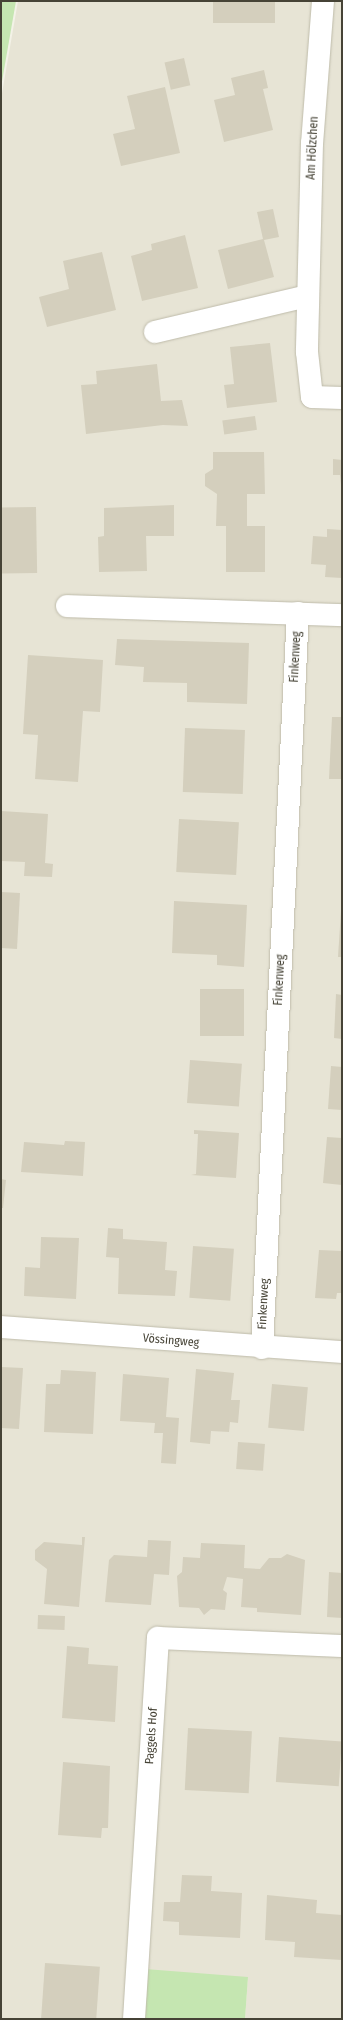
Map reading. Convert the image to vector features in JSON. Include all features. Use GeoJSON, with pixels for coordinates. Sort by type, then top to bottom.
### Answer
{"type":"FeatureCollection","features":[{"type":"Feature","properties":{"kind":"street","name":"Am Hölzchen"},"geometry":{"type":"LineString","coordinates":[[323,1],[312,143],[307,296],[307,352],[312,397],[342,398]]}},
{"type":"Feature","properties":{"kind":"street"},"geometry":{"type":"LineString","coordinates":[[156,332],[307,296]]}},
{"type":"Feature","properties":{"kind":"street"},"geometry":{"type":"LineString","coordinates":[[67,606],[342,615]]}},
{"type":"Feature","properties":{"kind":"street","name":"Finkenweg"},"geometry":{"type":"LineString","coordinates":[[262,1348],[298,613]]}},
{"type":"Feature","properties":{"kind":"street","name":"Vössingweg"},"geometry":{"type":"LineString","coordinates":[[1,1327],[262,1348],[342,1352]]}},
{"type":"Feature","properties":{"kind":"street","name":"Paggels Hof"},"geometry":{"type":"LineString","coordinates":[[134,2019],[158,1638],[342,1646]]}},
{"type":"Feature","properties":{"kind":"shaded area"},"geometry":{"type":"Polygon","coordinates":[[[18,1],[342,1],[342,2019],[245,2019],[248,1977],[142,2019],[1,2019],[1,99],[18,1]]]}},
{"type":"Feature","properties":{"kind":"green space"},"geometry":{"type":"Polygon","coordinates":[[[1,1],[16,1],[1,87],[1,1]]]}},
{"type":"Feature","properties":{"kind":"green space"},"geometry":{"type":"Polygon","coordinates":[[[145,1969],[248,1977],[245,2019],[142,2019],[145,1969]]]}},
{"type":"Feature","properties":{"kind":"building"},"geometry":{"type":"Polygon","coordinates":[[[213,1],[275,1],[275,23],[213,23],[213,1]]]}},
{"type":"Feature","properties":{"kind":"building"},"geometry":{"type":"Polygon","coordinates":[[[184,58],[190,85],[171,90],[165,62],[184,58]]]}},
{"type":"Feature","properties":{"kind":"building"},"geometry":{"type":"Polygon","coordinates":[[[264,70],[268,88],[263,89],[273,130],[224,142],[214,100],[235,95],[231,78],[264,70]]]}},
{"type":"Feature","properties":{"kind":"building"},"geometry":{"type":"Polygon","coordinates":[[[165,87],[180,153],[121,166],[113,134],[135,129],[127,96],[165,87]]]}},
{"type":"Feature","properties":{"kind":"building"},"geometry":{"type":"Polygon","coordinates":[[[273,209],[279,237],[264,240],[274,277],[228,289],[218,250],[263,239],[257,212],[273,209]]]}},
{"type":"Feature","properties":{"kind":"building"},"geometry":{"type":"Polygon","coordinates":[[[185,235],[198,288],[142,301],[131,256],[152,250],[151,244],[185,235]]]}},
{"type":"Feature","properties":{"kind":"building"},"geometry":{"type":"Polygon","coordinates":[[[102,252],[116,310],[47,327],[39,297],[69,289],[63,261],[102,252]]]}},
{"type":"Feature","properties":{"kind":"building"},"geometry":{"type":"Polygon","coordinates":[[[270,343],[277,402],[227,408],[224,385],[234,384],[230,347],[270,343]]]}},
{"type":"Feature","properties":{"kind":"building"},"geometry":{"type":"Polygon","coordinates":[[[157,364],[161,401],[182,400],[188,426],[163,425],[86,434],[81,385],[97,384],[96,371],[157,364]]]}},
{"type":"Feature","properties":{"kind":"building"},"geometry":{"type":"Polygon","coordinates":[[[255,416],[257,430],[224,434],[222,421],[255,416]]]}},
{"type":"Feature","properties":{"kind":"building"},"geometry":{"type":"Polygon","coordinates":[[[213,452],[264,452],[265,494],[247,494],[247,526],[265,526],[265,572],[226,572],[226,526],[216,526],[217,494],[205,486],[205,474],[213,469],[213,452]]]}},
{"type":"Feature","properties":{"kind":"building"},"geometry":{"type":"Polygon","coordinates":[[[333,459],[342,460],[342,495],[340,475],[333,475],[333,459]]]}},
{"type":"Feature","properties":{"kind":"building"},"geometry":{"type":"Polygon","coordinates":[[[174,505],[174,536],[146,536],[147,571],[99,572],[98,537],[104,536],[104,508],[174,505]]]}},
{"type":"Feature","properties":{"kind":"building"},"geometry":{"type":"Polygon","coordinates":[[[36,507],[37,573],[2,574],[1,508],[36,507]]]}},
{"type":"Feature","properties":{"kind":"building"},"geometry":{"type":"Polygon","coordinates":[[[327,529],[342,530],[342,578],[325,577],[326,565],[311,564],[313,536],[327,537],[327,529]]]}},
{"type":"Feature","properties":{"kind":"building"},"geometry":{"type":"Polygon","coordinates":[[[117,639],[249,643],[247,704],[187,702],[187,683],[143,682],[144,667],[115,665],[117,639]]]}},
{"type":"Feature","properties":{"kind":"building"},"geometry":{"type":"Polygon","coordinates":[[[28,655],[103,660],[100,712],[83,711],[78,782],[35,779],[38,735],[23,734],[28,655]]]}},
{"type":"Feature","properties":{"kind":"building"},"geometry":{"type":"Polygon","coordinates":[[[332,717],[342,717],[342,779],[329,779],[332,717]]]}},
{"type":"Feature","properties":{"kind":"building"},"geometry":{"type":"Polygon","coordinates":[[[185,728],[245,730],[243,794],[183,792],[185,728]]]}},
{"type":"Feature","properties":{"kind":"building"},"geometry":{"type":"Polygon","coordinates":[[[1,811],[48,814],[45,863],[53,864],[52,877],[24,876],[25,862],[1,861],[1,811]]]}},
{"type":"Feature","properties":{"kind":"building"},"geometry":{"type":"Polygon","coordinates":[[[179,819],[239,822],[236,875],[176,872],[179,819]]]}},
{"type":"Feature","properties":{"kind":"building"},"geometry":{"type":"Polygon","coordinates":[[[1,892],[20,893],[17,949],[1,948],[1,892]]]}},
{"type":"Feature","properties":{"kind":"building"},"geometry":{"type":"Polygon","coordinates":[[[174,901],[247,905],[244,967],[217,965],[217,955],[172,953],[174,901]]]}},
{"type":"Feature","properties":{"kind":"building"},"geometry":{"type":"Polygon","coordinates":[[[341,911],[342,957],[338,957],[341,911]]]}},
{"type":"Feature","properties":{"kind":"building"},"geometry":{"type":"Polygon","coordinates":[[[200,989],[244,989],[244,1036],[200,1036],[200,989]]]}},
{"type":"Feature","properties":{"kind":"building"},"geometry":{"type":"Polygon","coordinates":[[[336,994],[342,995],[342,1039],[334,1038],[336,994]]]}},
{"type":"Feature","properties":{"kind":"building"},"geometry":{"type":"Polygon","coordinates":[[[190,1060],[242,1064],[239,1107],[187,1103],[190,1060]]]}},
{"type":"Feature","properties":{"kind":"building"},"geometry":{"type":"Polygon","coordinates":[[[331,1066],[342,1067],[342,1110],[328,1109],[331,1066]]]}},
{"type":"Feature","properties":{"kind":"building"},"geometry":{"type":"Polygon","coordinates":[[[194,1130],[239,1133],[236,1178],[191,1175],[196,1174],[198,1134],[194,1134],[194,1130]]]}},
{"type":"Feature","properties":{"kind":"building"},"geometry":{"type":"Polygon","coordinates":[[[327,1137],[342,1138],[342,1185],[323,1183],[327,1137]]]}},
{"type":"Feature","properties":{"kind":"building"},"geometry":{"type":"Polygon","coordinates":[[[65,1141],[85,1142],[83,1176],[21,1172],[24,1142],[64,1145],[65,1141]]]}},
{"type":"Feature","properties":{"kind":"building"},"geometry":{"type":"Polygon","coordinates":[[[1,1179],[6,1180],[3,1208],[1,1208],[1,1179]]]}},
{"type":"Feature","properties":{"kind":"building"},"geometry":{"type":"Polygon","coordinates":[[[108,1228],[123,1229],[123,1239],[167,1242],[165,1270],[177,1271],[175,1296],[118,1294],[119,1258],[106,1257],[108,1228]]]}},
{"type":"Feature","properties":{"kind":"building"},"geometry":{"type":"Polygon","coordinates":[[[41,1237],[79,1238],[76,1299],[24,1296],[25,1267],[40,1268],[41,1237]]]}},
{"type":"Feature","properties":{"kind":"building"},"geometry":{"type":"Polygon","coordinates":[[[193,1246],[234,1249],[230,1301],[189,1298],[193,1246]]]}},
{"type":"Feature","properties":{"kind":"building"},"geometry":{"type":"Polygon","coordinates":[[[319,1250],[342,1251],[342,1293],[337,1293],[336,1299],[315,1298],[319,1250]]]}},
{"type":"Feature","properties":{"kind":"building"},"geometry":{"type":"Polygon","coordinates":[[[1,1367],[23,1368],[19,1429],[1,1428],[1,1367]]]}},
{"type":"Feature","properties":{"kind":"building"},"geometry":{"type":"Polygon","coordinates":[[[196,1369],[234,1373],[231,1400],[240,1400],[238,1423],[230,1422],[229,1432],[211,1431],[210,1444],[190,1442],[196,1369]]]}},
{"type":"Feature","properties":{"kind":"building"},"geometry":{"type":"Polygon","coordinates":[[[61,1370],[96,1372],[93,1434],[44,1432],[46,1384],[60,1384],[61,1370]]]}},
{"type":"Feature","properties":{"kind":"building"},"geometry":{"type":"Polygon","coordinates":[[[123,1374],[169,1378],[166,1417],[179,1418],[176,1464],[161,1463],[163,1433],[154,1433],[155,1423],[120,1421],[123,1374]]]}},
{"type":"Feature","properties":{"kind":"building"},"geometry":{"type":"Polygon","coordinates":[[[272,1384],[308,1387],[304,1431],[268,1428],[272,1384]]]}},
{"type":"Feature","properties":{"kind":"building"},"geometry":{"type":"Polygon","coordinates":[[[238,1442],[265,1444],[263,1471],[236,1469],[238,1442]]]}},
{"type":"Feature","properties":{"kind":"building"},"geometry":{"type":"Polygon","coordinates":[[[82,1537],[85,1537],[79,1607],[44,1604],[47,1569],[35,1560],[35,1550],[44,1542],[82,1545],[82,1537]]]}},
{"type":"Feature","properties":{"kind":"building"},"geometry":{"type":"Polygon","coordinates":[[[148,1540],[171,1541],[169,1575],[154,1574],[151,1605],[105,1602],[109,1560],[114,1555],[147,1557],[148,1540]]]}},
{"type":"Feature","properties":{"kind":"building"},"geometry":{"type":"Polygon","coordinates":[[[201,1543],[245,1545],[244,1568],[260,1569],[269,1558],[281,1558],[287,1554],[305,1560],[301,1615],[257,1612],[257,1608],[241,1607],[243,1579],[227,1577],[223,1590],[227,1593],[225,1610],[211,1609],[204,1615],[199,1608],[179,1607],[177,1576],[182,1572],[183,1557],[200,1558],[201,1543]]]}},
{"type":"Feature","properties":{"kind":"building"},"geometry":{"type":"Polygon","coordinates":[[[329,1572],[342,1573],[342,1618],[327,1617],[329,1572]]]}},
{"type":"Feature","properties":{"kind":"building"},"geometry":{"type":"Polygon","coordinates":[[[38,1615],[65,1616],[64,1630],[38,1629],[38,1615]]]}},
{"type":"Feature","properties":{"kind":"building"},"geometry":{"type":"Polygon","coordinates":[[[67,1646],[89,1648],[88,1664],[118,1666],[115,1722],[62,1718],[67,1646]]]}},
{"type":"Feature","properties":{"kind":"building"},"geometry":{"type":"Polygon","coordinates":[[[188,1728],[252,1731],[249,1793],[185,1790],[188,1728]]]}},
{"type":"Feature","properties":{"kind":"building"},"geometry":{"type":"Polygon","coordinates":[[[279,1737],[342,1741],[339,1786],[276,1782],[279,1737]]]}},
{"type":"Feature","properties":{"kind":"building"},"geometry":{"type":"Polygon","coordinates":[[[63,1762],[110,1766],[108,1828],[102,1828],[101,1838],[58,1835],[63,1762]]]}},
{"type":"Feature","properties":{"kind":"building"},"geometry":{"type":"Polygon","coordinates":[[[182,1875],[212,1876],[211,1891],[242,1893],[240,1938],[179,1935],[179,1922],[163,1921],[164,1902],[180,1902],[182,1875]]]}},
{"type":"Feature","properties":{"kind":"building"},"geometry":{"type":"Polygon","coordinates":[[[267,1895],[317,1900],[316,1913],[342,1915],[342,1960],[294,1957],[295,1942],[265,1940],[267,1895]]]}},
{"type":"Feature","properties":{"kind":"building"},"geometry":{"type":"Polygon","coordinates":[[[45,1963],[100,1967],[96,2019],[41,2019],[45,1963]]]}}]}
